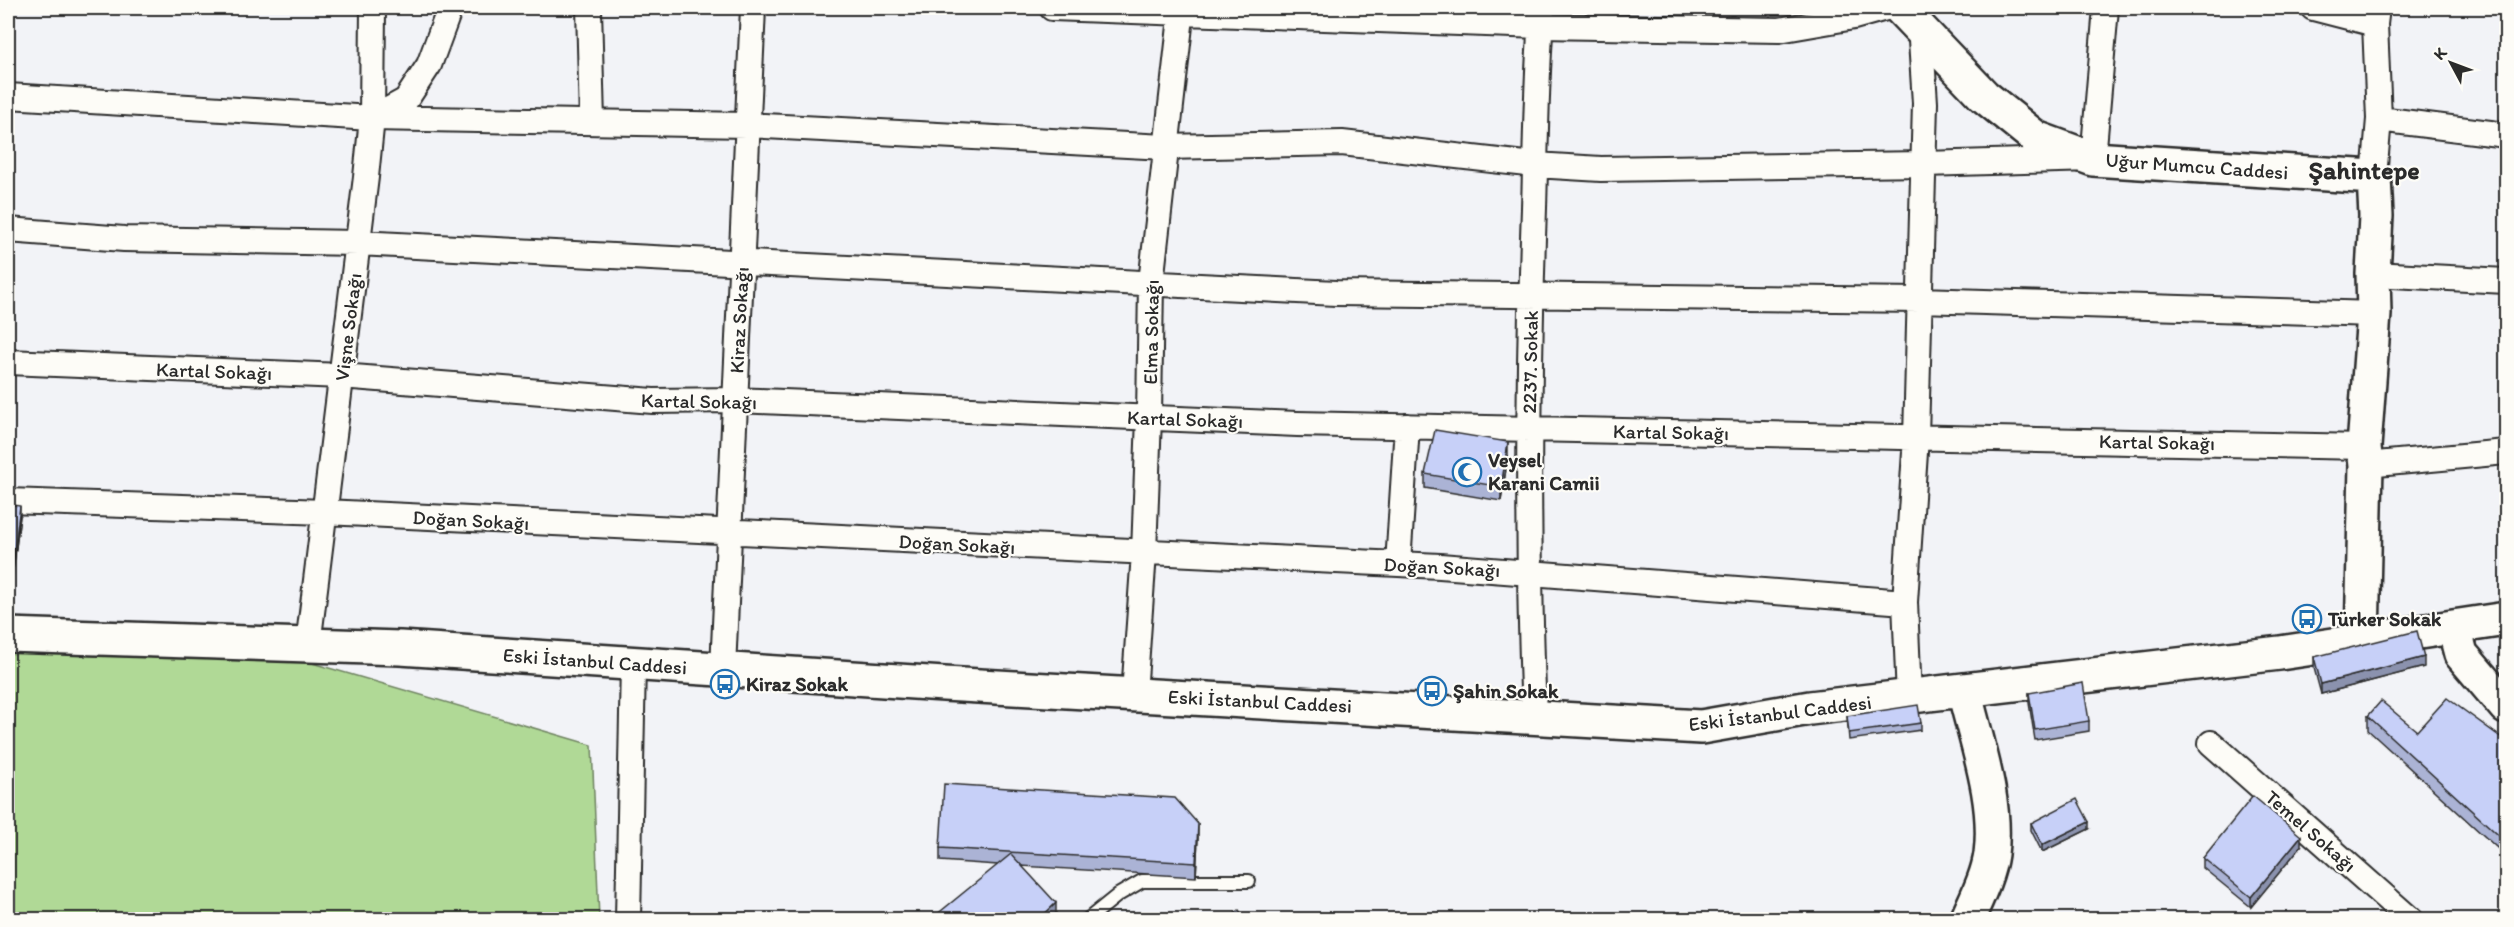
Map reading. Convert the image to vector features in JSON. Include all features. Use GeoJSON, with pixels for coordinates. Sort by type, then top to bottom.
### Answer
{"type":"FeatureCollection","features":[{"type":"Feature","properties":{"kind":"main road","name":"Uğur Mumcu Caddesi"},"geometry":{"type":"LineString","coordinates":[[1913,15],[1984,96],[2036,138],[2093,159],[2374,177]]}},
{"type":"Feature","properties":{"kind":"main road"},"geometry":{"type":"LineString","coordinates":[[2362,641],[2365,456],[2374,314],[2373,274],[2376,216],[2374,177]]}},
{"type":"Feature","properties":{"kind":"main road","name":"Eski İstanbul Caddesi"},"geometry":{"type":"LineString","coordinates":[[8,635],[400,648],[1701,727],[1810,708],[2268,654],[2506,620]]}},
{"type":"Feature","properties":{"kind":"main road"},"geometry":{"type":"LineString","coordinates":[[2454,627],[2461,654],[2506,707]]}},
{"type":"Feature","properties":{"kind":"main road"},"geometry":{"type":"LineString","coordinates":[[1964,690],[1991,801],[1991,855],[1979,893],[1967,920]]}},
{"type":"Feature","properties":{"kind":"street","name":"Vişne Sokağı"},"geometry":{"type":"LineString","coordinates":[[308,645],[372,118],[373,8]]}},
{"type":"Feature","properties":{"kind":"street"},"geometry":{"type":"LineString","coordinates":[[372,118],[406,100],[429,65],[450,8]]}},
{"type":"Feature","properties":{"kind":"street"},"geometry":{"type":"LineString","coordinates":[[589,8],[592,122]]}},
{"type":"Feature","properties":{"kind":"street","name":"Kiraz Sokağı"},"geometry":{"type":"LineString","coordinates":[[723,669],[753,8]]}},
{"type":"Feature","properties":{"kind":"street"},"geometry":{"type":"LineString","coordinates":[[1052,8],[1541,17],[1779,30],[1886,8]]}},
{"type":"Feature","properties":{"kind":"street"},"geometry":{"type":"LineString","coordinates":[[8,96],[372,118],[747,125],[1165,147],[1342,143],[1535,165],[1601,169],[2093,159],[2106,8]]}},
{"type":"Feature","properties":{"kind":"street"},"geometry":{"type":"LineString","coordinates":[[2313,8],[2376,16],[2379,119],[2374,177]]}},
{"type":"Feature","properties":{"kind":"street","name":"Elma Sokağı"},"geometry":{"type":"LineString","coordinates":[[1134,694],[1144,553],[1151,284],[1181,10]]}},
{"type":"Feature","properties":{"kind":"street"},"geometry":{"type":"LineString","coordinates":[[1909,698],[1905,603],[1916,437],[1925,103],[1913,15]]}},
{"type":"Feature","properties":{"kind":"street","name":"2237. Sokak"},"geometry":{"type":"LineString","coordinates":[[1534,717],[1528,572],[1529,429],[1531,295],[1541,17]]}},
{"type":"Feature","properties":{"kind":"street"},"geometry":{"type":"LineString","coordinates":[[2379,119],[2506,135]]}},
{"type":"Feature","properties":{"kind":"street"},"geometry":{"type":"LineString","coordinates":[[8,230],[124,238],[358,243],[1336,293],[1920,300],[2374,314]]}},
{"type":"Feature","properties":{"kind":"street"},"geometry":{"type":"LineString","coordinates":[[2373,274],[2506,281]]}},
{"type":"Feature","properties":{"kind":"street","name":"Kartal Sokağı"},"geometry":{"type":"LineString","coordinates":[[8,362],[341,376],[653,401],[735,400],[1407,426],[1916,437],[2365,456],[2506,452]]}},
{"type":"Feature","properties":{"kind":"street"},"geometry":{"type":"LineString","coordinates":[[1398,564],[1407,426]]}},
{"type":"Feature","properties":{"kind":"street","name":"Doğan Sokağı"},"geometry":{"type":"LineString","coordinates":[[8,501],[325,512],[729,534],[1398,564],[1528,572],[1905,603]]}},
{"type":"Feature","properties":{"kind":"street"},"geometry":{"type":"LineString","coordinates":[[628,920],[633,663]]}},
{"type":"Feature","properties":{"kind":"street","name":"Temel Sokağı"},"geometry":{"type":"LineString","coordinates":[[2211,743],[2411,920]]}},
{"type":"Feature","properties":{"kind":"lane"},"geometry":{"type":"LineString","coordinates":[[1088,920],[1118,894],[1142,881],[1249,881]]}},
{"type":"Feature","properties":{"kind":"green space"},"geometry":{"type":"Polygon","coordinates":[[[8,652],[288,656],[592,745],[599,919],[8,920],[8,652]]]}},
{"type":"Feature","properties":{"kind":"building","name":"Veysel Karani Camii"},"geometry":{"type":"Polygon","coordinates":[[[1435,430],[1508,442],[1501,487],[1425,474],[1435,430]]]}},
{"type":"Feature","properties":{"kind":"building"},"geometry":{"type":"Polygon","coordinates":[[[8,504],[20,506],[10,584],[8,584],[8,504]]]}},
{"type":"Feature","properties":{"kind":"building"},"geometry":{"type":"Polygon","coordinates":[[[2417,631],[2424,657],[2321,684],[2314,657],[2417,631]]]}},
{"type":"Feature","properties":{"kind":"building"},"geometry":{"type":"Polygon","coordinates":[[[2083,683],[2089,721],[2035,730],[2029,693],[2083,683]]]}},
{"type":"Feature","properties":{"kind":"building"},"geometry":{"type":"Polygon","coordinates":[[[2447,698],[2506,741],[2506,842],[2368,716],[2381,701],[2417,731],[2447,698]]]}},
{"type":"Feature","properties":{"kind":"building"},"geometry":{"type":"Polygon","coordinates":[[[1918,705],[1921,723],[1849,733],[1847,716],[1918,705]]]}},
{"type":"Feature","properties":{"kind":"building"},"geometry":{"type":"Polygon","coordinates":[[[944,784],[1175,798],[1198,824],[1196,863],[940,848],[944,784]]]}},
{"type":"Feature","properties":{"kind":"building"},"geometry":{"type":"Polygon","coordinates":[[[2253,796],[2301,836],[2251,897],[2203,858],[2253,796]]]}},
{"type":"Feature","properties":{"kind":"building"},"geometry":{"type":"Polygon","coordinates":[[[2077,799],[2089,822],[2042,845],[2031,823],[2077,799]]]}},
{"type":"Feature","properties":{"kind":"building"},"geometry":{"type":"Polygon","coordinates":[[[1011,854],[1056,903],[1038,920],[930,920],[1011,854]]]}},
{"type":"Feature","properties":{"kind":"building"},"geometry":{"type":"Polygon","coordinates":[[[1239,910],[1246,920],[1227,920],[1239,910]]]}},
{"type":"Feature","properties":{"kind":"place","name":"Veysel Karani Camii"},"geometry":{"type":"Point","coordinates":[1467,472]}},
{"type":"Feature","properties":{"kind":"place","name":"Türker Sokak"},"geometry":{"type":"Point","coordinates":[2307,619]}},
{"type":"Feature","properties":{"kind":"place","name":"Kiraz Sokak"},"geometry":{"type":"Point","coordinates":[725,684]}},
{"type":"Feature","properties":{"kind":"place","name":"Şahin Sokak"},"geometry":{"type":"Point","coordinates":[1432,691]}},
{"type":"Feature","properties":{"kind":"district","name":"Şahintepe"},"geometry":{"type":"Point","coordinates":[2364,170]}}]}
